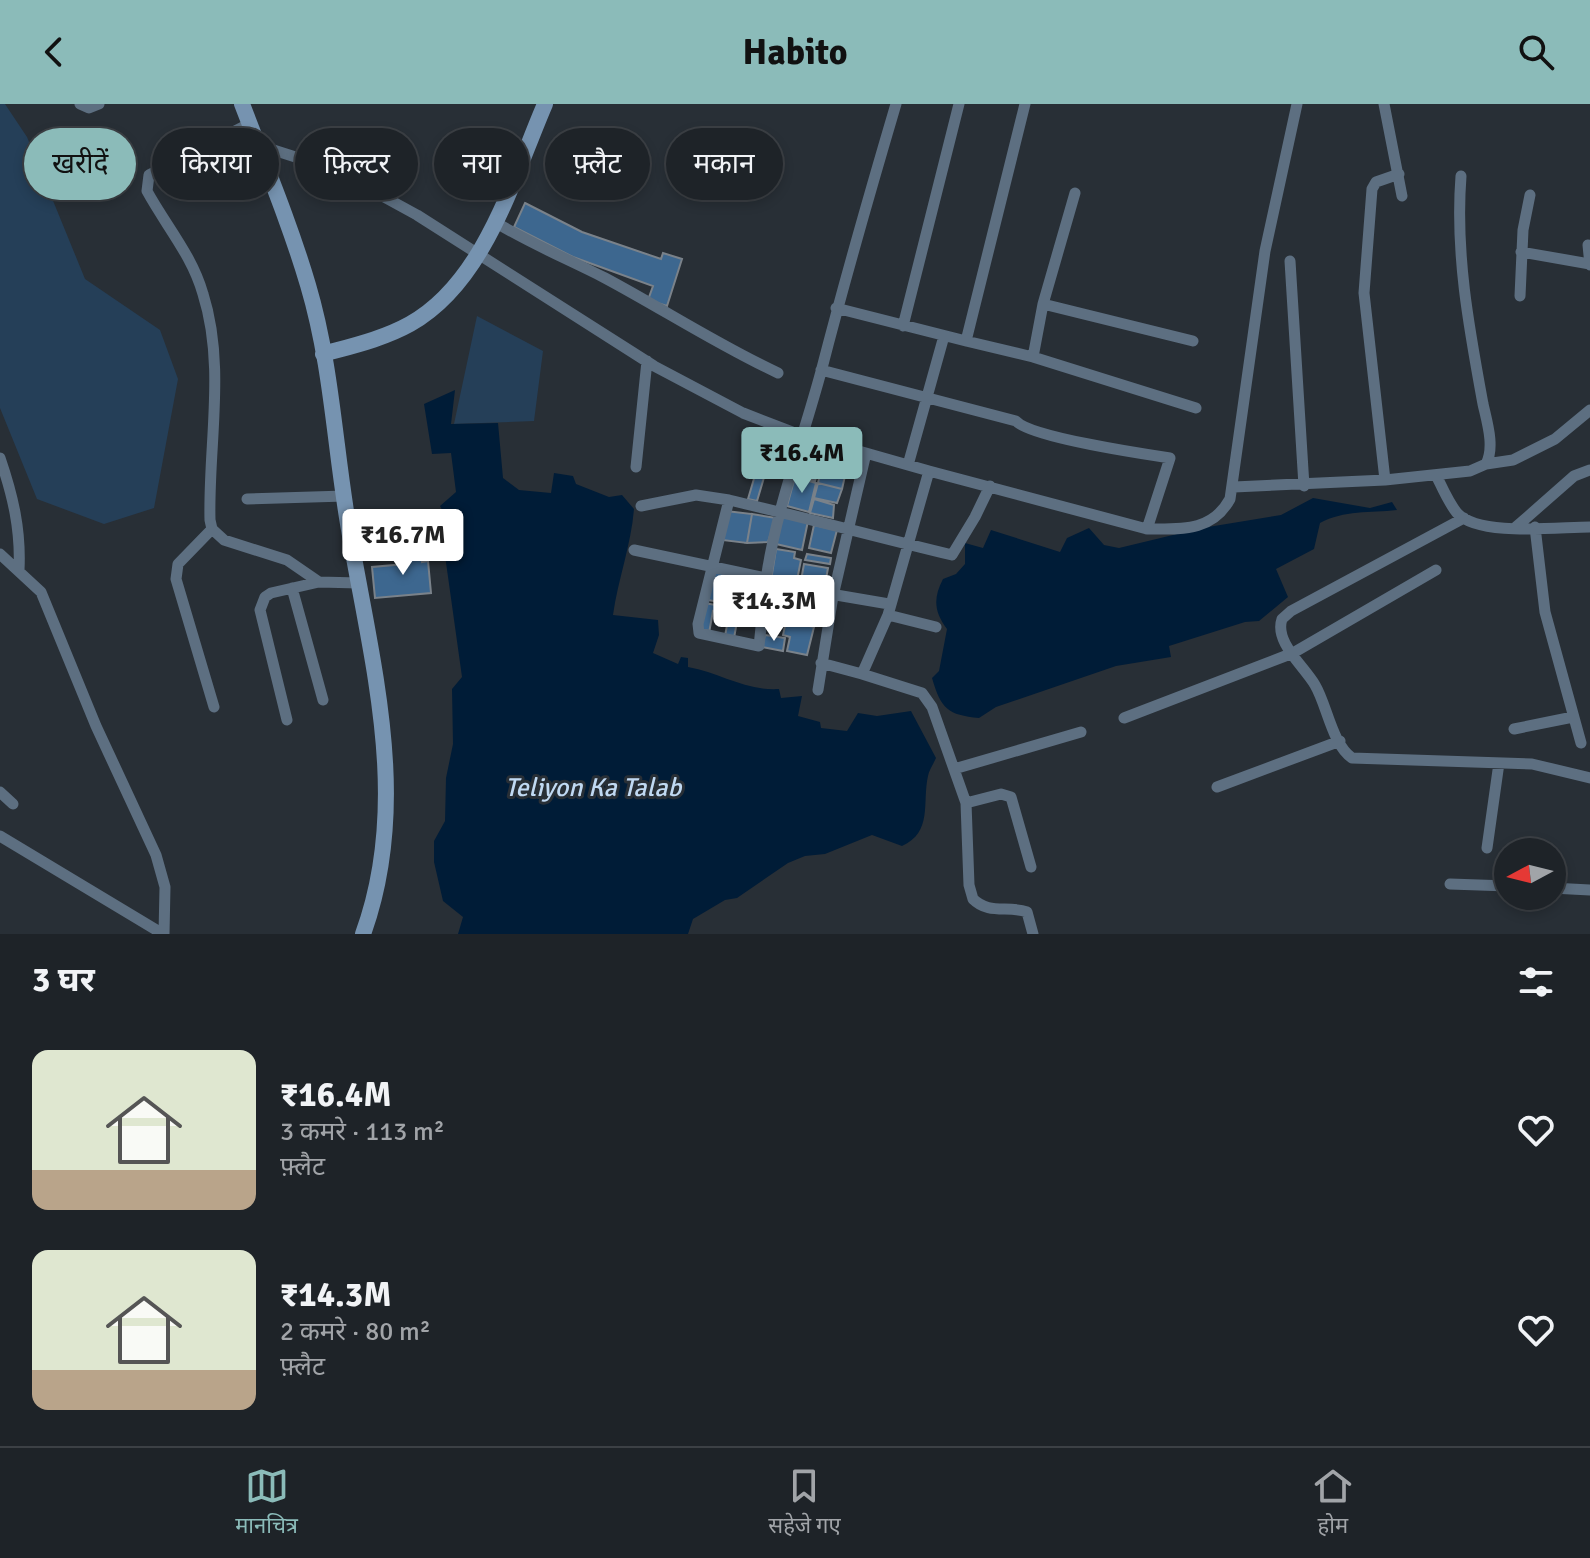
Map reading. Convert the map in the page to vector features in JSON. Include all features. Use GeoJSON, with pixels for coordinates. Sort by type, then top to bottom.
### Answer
{"type":"FeatureCollection","features":[{"type":"Feature","properties":{"kind":"main road"},"geometry":{"type":"LineString","coordinates":[[242,104],[251,128]]}},
{"type":"Feature","properties":{"kind":"main road"},"geometry":{"type":"LineString","coordinates":[[323,354],[370,341],[411,323],[480,256],[545,104]]}},
{"type":"Feature","properties":{"kind":"main road"},"geometry":{"type":"LineString","coordinates":[[279,198],[309,286],[323,354],[386,744],[387,834],[377,896],[363,934]]}},
{"type":"Feature","properties":{"kind":"street"},"geometry":{"type":"LineString","coordinates":[[80,104],[89,108],[99,104]]}},
{"type":"Feature","properties":{"kind":"street"},"geometry":{"type":"LineString","coordinates":[[729,500],[698,624],[699,633],[759,646],[766,580],[781,512],[836,308],[896,104]]}},
{"type":"Feature","properties":{"kind":"street"},"geometry":{"type":"LineString","coordinates":[[903,326],[959,104]]}},
{"type":"Feature","properties":{"kind":"street"},"geometry":{"type":"LineString","coordinates":[[966,341],[1025,104]]}},
{"type":"Feature","properties":{"kind":"street"},"geometry":{"type":"LineString","coordinates":[[279,152],[333,169],[417,215],[647,361],[743,413],[866,453],[1147,529],[1201,526],[1223,512],[1234,487],[1265,251],[1297,104]]}},
{"type":"Feature","properties":{"kind":"street"},"geometry":{"type":"LineString","coordinates":[[1384,104],[1402,196]]}},
{"type":"Feature","properties":{"kind":"street"},"geometry":{"type":"LineString","coordinates":[[249,124],[155,172],[146,180],[147,191],[188,255],[204,295],[216,382],[209,488],[212,529],[224,540],[287,560],[319,582]]}},
{"type":"Feature","properties":{"kind":"street"},"geometry":{"type":"LineString","coordinates":[[1385,480],[1364,293],[1372,189],[1376,182],[1399,174]]}},
{"type":"Feature","properties":{"kind":"street"},"geometry":{"type":"LineString","coordinates":[[1461,176],[1459,245],[1468,325],[1489,436],[1490,457],[1486,464]]}},
{"type":"Feature","properties":{"kind":"street"},"geometry":{"type":"LineString","coordinates":[[1033,357],[1043,304],[1075,193]]}},
{"type":"Feature","properties":{"kind":"street"},"geometry":{"type":"LineString","coordinates":[[1520,296],[1521,252],[1530,195]]}},
{"type":"Feature","properties":{"kind":"street"},"geometry":{"type":"LineString","coordinates":[[495,222],[536,247],[603,277],[723,347],[778,373]]}},
{"type":"Feature","properties":{"kind":"street"},"geometry":{"type":"LineString","coordinates":[[1521,252],[1590,265],[1588,245]]}},
{"type":"Feature","properties":{"kind":"street"},"geometry":{"type":"LineString","coordinates":[[1290,261],[1304,486]]}},
{"type":"Feature","properties":{"kind":"street"},"geometry":{"type":"LineString","coordinates":[[1043,304],[1193,341]]}},
{"type":"Feature","properties":{"kind":"street"},"geometry":{"type":"LineString","coordinates":[[836,308],[1033,357],[1196,408]]}},
{"type":"Feature","properties":{"kind":"street"},"geometry":{"type":"LineString","coordinates":[[908,465],[944,336]]}},
{"type":"Feature","properties":{"kind":"street"},"geometry":{"type":"LineString","coordinates":[[636,467],[647,361]]}},
{"type":"Feature","properties":{"kind":"street"},"geometry":{"type":"LineString","coordinates":[[821,370],[1016,421],[1020,426],[1045,433],[1170,458],[1147,529]]}},
{"type":"Feature","properties":{"kind":"street"},"geometry":{"type":"LineString","coordinates":[[1234,487],[1385,480],[1440,484],[1486,464],[1513,460],[1555,439],[1590,410]]}},
{"type":"Feature","properties":{"kind":"street"},"geometry":{"type":"LineString","coordinates":[[818,690],[833,596],[866,453]]}},
{"type":"Feature","properties":{"kind":"street"},"geometry":{"type":"LineString","coordinates":[[0,458],[14,501],[20,543],[19,570]]}},
{"type":"Feature","properties":{"kind":"street"},"geometry":{"type":"LineString","coordinates":[[1516,527],[1574,476],[1590,470]]}},
{"type":"Feature","properties":{"kind":"street"},"geometry":{"type":"LineString","coordinates":[[862,674],[888,610],[929,471]]}},
{"type":"Feature","properties":{"kind":"street"},"geometry":{"type":"LineString","coordinates":[[1440,484],[1464,518],[1482,526],[1590,527]]}},
{"type":"Feature","properties":{"kind":"street"},"geometry":{"type":"LineString","coordinates":[[641,506],[696,495],[729,500],[850,527],[952,555],[990,486]]}},
{"type":"Feature","properties":{"kind":"street"},"geometry":{"type":"LineString","coordinates":[[247,499],[345,496]]}},
{"type":"Feature","properties":{"kind":"street"},"geometry":{"type":"LineString","coordinates":[[1464,518],[1291,611],[1280,626],[1293,653],[1315,685],[1340,741],[1352,758],[1532,764],[1590,778]]}},
{"type":"Feature","properties":{"kind":"street"},"geometry":{"type":"LineString","coordinates":[[1535,527],[1545,612],[1581,743]]}},
{"type":"Feature","properties":{"kind":"street"},"geometry":{"type":"LineString","coordinates":[[212,529],[178,564],[176,579],[214,707]]}},
{"type":"Feature","properties":{"kind":"street"},"geometry":{"type":"LineString","coordinates":[[634,550],[712,565],[888,610],[936,627]]}},
{"type":"Feature","properties":{"kind":"street"},"geometry":{"type":"LineString","coordinates":[[0,554],[41,592],[96,726],[156,855],[165,887],[163,934],[0,836]]}},
{"type":"Feature","properties":{"kind":"street"},"geometry":{"type":"LineString","coordinates":[[1124,718],[1293,653],[1436,570]]}},
{"type":"Feature","properties":{"kind":"street"},"geometry":{"type":"LineString","coordinates":[[287,720],[260,610],[265,597],[319,582],[359,583]]}},
{"type":"Feature","properties":{"kind":"street"},"geometry":{"type":"LineString","coordinates":[[292,588],[323,700]]}},
{"type":"Feature","properties":{"kind":"street"},"geometry":{"type":"LineString","coordinates":[[821,663],[922,693],[932,707],[966,803],[969,885],[973,899],[991,910],[1018,909],[1027,912],[1033,934]]}},
{"type":"Feature","properties":{"kind":"street"},"geometry":{"type":"LineString","coordinates":[[1514,729],[1573,717]]}},
{"type":"Feature","properties":{"kind":"street"},"geometry":{"type":"LineString","coordinates":[[954,769],[1081,732]]}},
{"type":"Feature","properties":{"kind":"street"},"geometry":{"type":"LineString","coordinates":[[1217,787],[1340,741]]}},
{"type":"Feature","properties":{"kind":"street"},"geometry":{"type":"LineString","coordinates":[[1487,848],[1499,763]]}},
{"type":"Feature","properties":{"kind":"street"},"geometry":{"type":"LineString","coordinates":[[0,792],[13,804]]}},
{"type":"Feature","properties":{"kind":"street"},"geometry":{"type":"LineString","coordinates":[[966,803],[1001,794],[1011,797],[1031,867]]}},
{"type":"Feature","properties":{"kind":"street"},"geometry":{"type":"LineString","coordinates":[[1450,884],[1494,886]]}},
{"type":"Feature","properties":{"kind":"street"},"geometry":{"type":"LineString","coordinates":[[1566,889],[1590,890]]}},
{"type":"Feature","properties":{"kind":"shaded area"},"geometry":{"type":"Polygon","coordinates":[[[0,104],[5,104],[24,132],[24,200],[53,200],[85,279],[160,330],[178,379],[154,508],[104,524],[37,499],[0,408],[0,104]]]}},
{"type":"Feature","properties":{"kind":"shaded area"},"geometry":{"type":"Polygon","coordinates":[[[477,316],[543,351],[534,421],[454,424],[477,316]]]}},
{"type":"Feature","properties":{"kind":"water","name":"Teliyon Ka Talab"},"geometry":{"type":"Polygon","coordinates":[[[455,390],[451,424],[498,423],[503,478],[519,490],[551,493],[554,473],[573,476],[576,484],[609,497],[622,495],[634,509],[613,615],[658,620],[659,635],[653,653],[678,664],[681,657],[688,658],[688,667],[744,684],[779,689],[781,698],[802,696],[798,716],[820,722],[821,728],[847,731],[858,713],[877,716],[911,711],[936,758],[928,776],[922,825],[912,840],[902,846],[872,835],[825,854],[805,856],[788,863],[737,898],[725,900],[693,919],[688,934],[458,934],[463,917],[443,901],[434,862],[434,841],[445,821],[446,778],[453,744],[452,689],[462,677],[443,541],[447,519],[440,506],[456,492],[451,453],[432,454],[424,404],[455,390]]]}},
{"type":"Feature","properties":{"kind":"water"},"geometry":{"type":"Polygon","coordinates":[[[1313,498],[1370,508],[1392,502],[1397,510],[1348,514],[1320,523],[1314,549],[1276,569],[1288,597],[1259,621],[1245,622],[1169,646],[1171,657],[1116,666],[996,707],[979,718],[953,712],[939,697],[932,678],[939,671],[947,629],[939,617],[936,599],[943,579],[956,574],[965,564],[965,543],[983,548],[991,530],[1060,552],[1067,538],[1089,528],[1104,545],[1119,548],[1202,528],[1281,515],[1313,498]]]}},
{"type":"Feature","properties":{"kind":"building"},"geometry":{"type":"Polygon","coordinates":[[[525,203],[582,232],[661,259],[663,253],[682,259],[667,306],[648,300],[653,286],[573,257],[514,227],[525,203]]]}},
{"type":"Feature","properties":{"kind":"building"},"geometry":{"type":"Polygon","coordinates":[[[768,431],[792,438],[783,469],[776,467],[782,446],[774,444],[757,501],[748,499],[768,431]]]}},
{"type":"Feature","properties":{"kind":"building"},"geometry":{"type":"Polygon","coordinates":[[[805,442],[825,448],[815,481],[796,475],[805,442]]]}},
{"type":"Feature","properties":{"kind":"building"},"geometry":{"type":"Polygon","coordinates":[[[821,470],[845,476],[842,489],[818,483],[821,470]]]}},
{"type":"Feature","properties":{"kind":"building"},"geometry":{"type":"Polygon","coordinates":[[[795,477],[816,483],[809,512],[787,506],[795,477]]]}},
{"type":"Feature","properties":{"kind":"building"},"geometry":{"type":"Polygon","coordinates":[[[818,483],[842,489],[837,503],[814,498],[818,483]]]}},
{"type":"Feature","properties":{"kind":"building"},"geometry":{"type":"Polygon","coordinates":[[[814,499],[834,505],[833,518],[810,513],[814,499]]]}},
{"type":"Feature","properties":{"kind":"building"},"geometry":{"type":"Polygon","coordinates":[[[726,511],[752,514],[747,543],[722,540],[726,511]]]}},
{"type":"Feature","properties":{"kind":"building"},"geometry":{"type":"Polygon","coordinates":[[[752,514],[776,518],[768,542],[747,543],[752,514]]]}},
{"type":"Feature","properties":{"kind":"building"},"geometry":{"type":"Polygon","coordinates":[[[420,515],[424,543],[373,550],[368,522],[420,515]]]}},
{"type":"Feature","properties":{"kind":"building"},"geometry":{"type":"Polygon","coordinates":[[[782,516],[808,521],[802,550],[776,544],[782,516]]]}},
{"type":"Feature","properties":{"kind":"building"},"geometry":{"type":"Polygon","coordinates":[[[814,525],[837,530],[831,553],[809,548],[814,525]]]}},
{"type":"Feature","properties":{"kind":"building"},"geometry":{"type":"Polygon","coordinates":[[[421,549],[422,562],[428,561],[431,593],[375,598],[372,567],[405,564],[403,552],[421,549]]]}},
{"type":"Feature","properties":{"kind":"building"},"geometry":{"type":"Polygon","coordinates":[[[776,549],[795,552],[794,558],[801,560],[796,585],[771,580],[776,549]]]}},
{"type":"Feature","properties":{"kind":"building"},"geometry":{"type":"Polygon","coordinates":[[[807,554],[831,558],[830,564],[805,560],[807,554]]]}},
{"type":"Feature","properties":{"kind":"building"},"geometry":{"type":"Polygon","coordinates":[[[804,564],[828,568],[824,590],[800,586],[804,564]]]}},
{"type":"Feature","properties":{"kind":"building"},"geometry":{"type":"Polygon","coordinates":[[[712,572],[739,576],[735,605],[708,600],[712,572]]]}},
{"type":"Feature","properties":{"kind":"building"},"geometry":{"type":"Polygon","coordinates":[[[743,577],[761,580],[756,608],[739,605],[743,577]]]}},
{"type":"Feature","properties":{"kind":"building"},"geometry":{"type":"Polygon","coordinates":[[[771,586],[788,590],[782,619],[765,616],[771,586]]]}},
{"type":"Feature","properties":{"kind":"building"},"geometry":{"type":"Polygon","coordinates":[[[792,590],[820,595],[814,625],[785,619],[792,590]]]}},
{"type":"Feature","properties":{"kind":"building"},"geometry":{"type":"Polygon","coordinates":[[[705,603],[756,613],[754,619],[738,616],[734,638],[725,636],[728,620],[722,619],[723,613],[713,611],[709,633],[700,632],[705,603]]]}},
{"type":"Feature","properties":{"kind":"building"},"geometry":{"type":"Polygon","coordinates":[[[786,621],[814,627],[807,655],[787,651],[790,637],[783,635],[786,621]]]}},
{"type":"Feature","properties":{"kind":"building"},"geometry":{"type":"Polygon","coordinates":[[[765,635],[785,638],[783,651],[762,647],[765,635]]]}}]}
